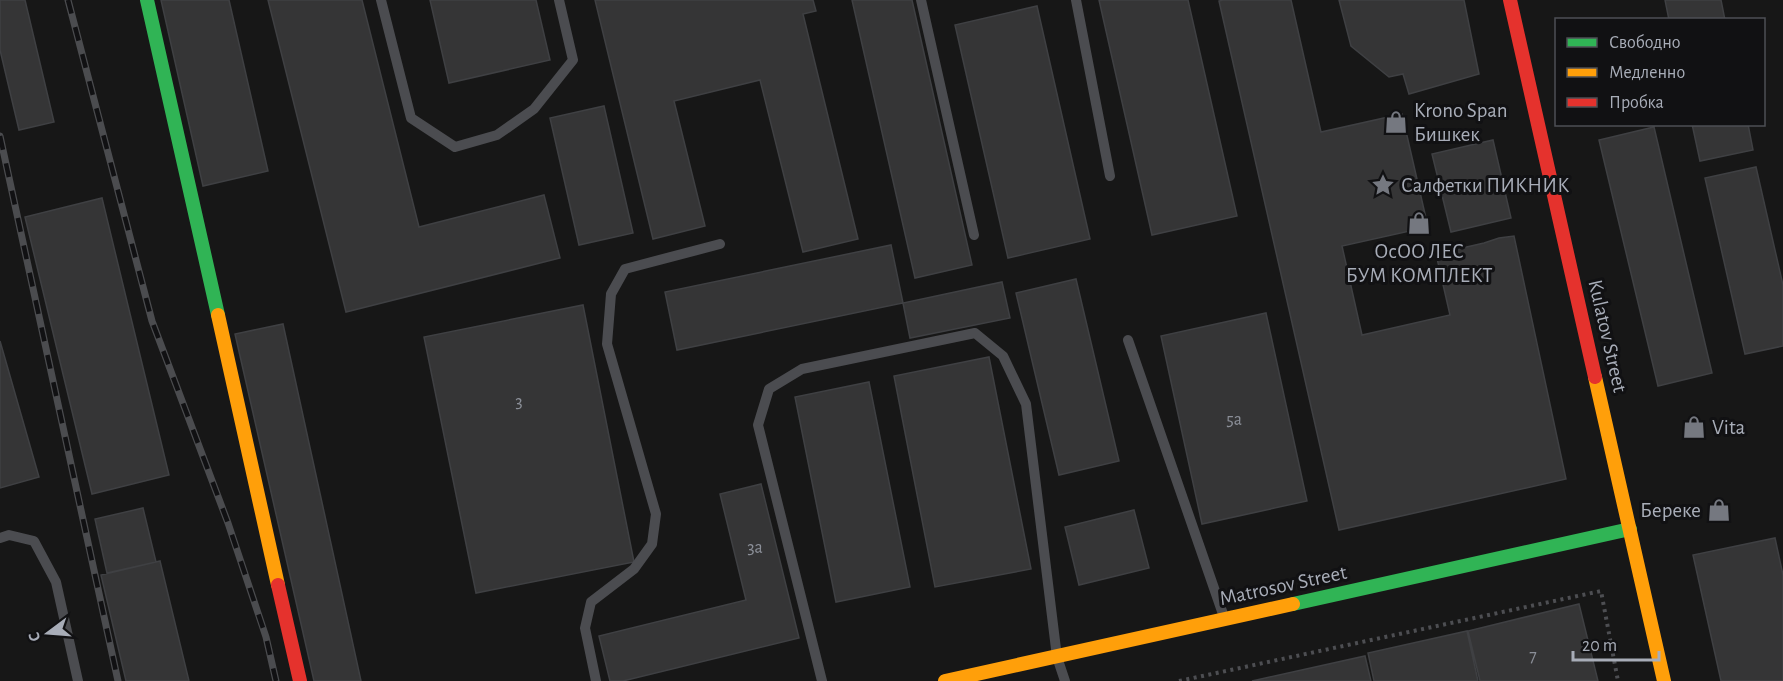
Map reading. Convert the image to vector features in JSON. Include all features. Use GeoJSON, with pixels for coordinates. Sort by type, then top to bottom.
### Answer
{"type":"FeatureCollection","features":[{"type":"Feature","properties":{"kind":"street"},"geometry":{"type":"LineString","coordinates":[[147,0],[300,681]]}},
{"type":"Feature","properties":{"kind":"street","name":"Kulatov Street"},"geometry":{"type":"LineString","coordinates":[[1510,0],[1664,681]]}},
{"type":"Feature","properties":{"kind":"street","name":"Matrosov Street"},"geometry":{"type":"LineString","coordinates":[[945,681],[1630,530]]}},
{"type":"Feature","properties":{"kind":"lane"},"geometry":{"type":"LineString","coordinates":[[381,0],[411,118],[455,147],[497,135],[534,109],[573,60],[559,0]]}},
{"type":"Feature","properties":{"kind":"lane"},"geometry":{"type":"LineString","coordinates":[[921,0],[974,235]]}},
{"type":"Feature","properties":{"kind":"lane"},"geometry":{"type":"LineString","coordinates":[[1076,0],[1110,176]]}},
{"type":"Feature","properties":{"kind":"lane"},"geometry":{"type":"LineString","coordinates":[[596,681],[585,628],[591,602],[634,569],[652,544],[656,514],[608,344],[611,294],[625,269],[720,244]]}},
{"type":"Feature","properties":{"kind":"lane"},"geometry":{"type":"LineString","coordinates":[[822,681],[758,425],[769,389],[802,369],[975,333],[1003,356],[1026,404],[1057,657],[1065,681]]}},
{"type":"Feature","properties":{"kind":"lane"},"geometry":{"type":"LineString","coordinates":[[1128,340],[1225,619]]}},
{"type":"Feature","properties":{"kind":"lane"},"geometry":{"type":"LineString","coordinates":[[0,538],[9,535],[34,541],[56,582],[78,681]]}},
{"type":"Feature","properties":{"kind":"path"},"geometry":{"type":"LineString","coordinates":[[1179,681],[1601,591],[1618,681]]}},
{"type":"Feature","properties":{"kind":"building"},"geometry":{"type":"Polygon","coordinates":[[[0,0],[25,0],[54,122],[19,130],[0,50],[0,0]]]}},
{"type":"Feature","properties":{"kind":"building"},"geometry":{"type":"Polygon","coordinates":[[[161,0],[229,0],[268,171],[203,186],[161,0]]]}},
{"type":"Feature","properties":{"kind":"building"},"geometry":{"type":"Polygon","coordinates":[[[268,0],[362,0],[419,227],[544,195],[560,258],[346,312],[268,0]]]}},
{"type":"Feature","properties":{"kind":"building"},"geometry":{"type":"Polygon","coordinates":[[[430,0],[536,0],[550,60],[449,83],[430,0]]]}},
{"type":"Feature","properties":{"kind":"building"},"geometry":{"type":"Polygon","coordinates":[[[595,0],[813,0],[816,11],[803,14],[858,239],[803,252],[760,80],[674,101],[705,226],[653,239],[595,0]]]}},
{"type":"Feature","properties":{"kind":"building"},"geometry":{"type":"Polygon","coordinates":[[[852,0],[912,0],[972,265],[915,278],[852,0]]]}},
{"type":"Feature","properties":{"kind":"building"},"geometry":{"type":"Polygon","coordinates":[[[1099,0],[1188,0],[1237,216],[1152,235],[1099,0]]]}},
{"type":"Feature","properties":{"kind":"building"},"geometry":{"type":"Polygon","coordinates":[[[1291,0],[1321,132],[1402,114],[1428,227],[1342,246],[1362,335],[1450,315],[1436,254],[1514,236],[1566,479],[1339,530],[1219,1],[1291,0]]]}},
{"type":"Feature","properties":{"kind":"building"},"geometry":{"type":"Polygon","coordinates":[[[1339,0],[1464,0],[1479,74],[1409,94],[1403,74],[1389,77],[1351,46],[1339,0]]]}},
{"type":"Feature","properties":{"kind":"building"},"geometry":{"type":"Polygon","coordinates":[[[1665,0],[1721,0],[1725,18],[1669,18],[1665,0]]]}},
{"type":"Feature","properties":{"kind":"building"},"geometry":{"type":"Polygon","coordinates":[[[1037,6],[1090,239],[1008,258],[955,25],[1037,6]]]}},
{"type":"Feature","properties":{"kind":"building"},"geometry":{"type":"Polygon","coordinates":[[[604,106],[633,233],[579,245],[550,118],[604,106]]]}},
{"type":"Feature","properties":{"kind":"building"},"geometry":{"type":"Polygon","coordinates":[[[1692,126],[1748,126],[1753,150],[1700,161],[1692,126]]]}},
{"type":"Feature","properties":{"kind":"building"},"geometry":{"type":"Polygon","coordinates":[[[1654,127],[1712,373],[1658,386],[1599,140],[1654,127]]]}},
{"type":"Feature","properties":{"kind":"building"},"geometry":{"type":"Polygon","coordinates":[[[1493,140],[1511,218],[1451,232],[1432,154],[1493,140]]]}},
{"type":"Feature","properties":{"kind":"building"},"geometry":{"type":"Polygon","coordinates":[[[1756,167],[1783,285],[1783,346],[1745,354],[1705,178],[1756,167]]]}},
{"type":"Feature","properties":{"kind":"building"},"geometry":{"type":"Polygon","coordinates":[[[102,198],[169,475],[92,494],[25,217],[102,198]]]}},
{"type":"Feature","properties":{"kind":"building"},"geometry":{"type":"Polygon","coordinates":[[[891,245],[903,303],[677,350],[665,292],[891,245]]]}},
{"type":"Feature","properties":{"kind":"building"},"geometry":{"type":"Polygon","coordinates":[[[1076,279],[1119,461],[1059,475],[1016,293],[1076,279]]]}},
{"type":"Feature","properties":{"kind":"building"},"geometry":{"type":"Polygon","coordinates":[[[1002,282],[1010,318],[910,338],[903,303],[1002,282]]]}},
{"type":"Feature","properties":{"kind":"building"},"geometry":{"type":"Polygon","coordinates":[[[583,305],[634,562],[476,593],[424,337],[583,305]]]}},
{"type":"Feature","properties":{"kind":"building"},"geometry":{"type":"Polygon","coordinates":[[[1266,313],[1307,501],[1202,524],[1161,336],[1266,313]]]}},
{"type":"Feature","properties":{"kind":"building"},"geometry":{"type":"Polygon","coordinates":[[[283,324],[361,681],[314,681],[235,334],[283,324]]]}},
{"type":"Feature","properties":{"kind":"building"},"geometry":{"type":"Polygon","coordinates":[[[0,341],[39,477],[0,488],[0,341]]]}},
{"type":"Feature","properties":{"kind":"building"},"geometry":{"type":"Polygon","coordinates":[[[989,357],[1031,569],[935,587],[894,376],[989,357]]]}},
{"type":"Feature","properties":{"kind":"building"},"geometry":{"type":"Polygon","coordinates":[[[869,382],[910,587],[836,602],[795,397],[869,382]]]}},
{"type":"Feature","properties":{"kind":"building"},"geometry":{"type":"Polygon","coordinates":[[[761,484],[799,638],[623,681],[610,681],[599,636],[746,600],[720,494],[761,484]]]}},
{"type":"Feature","properties":{"kind":"building"},"geometry":{"type":"Polygon","coordinates":[[[143,508],[156,562],[107,573],[95,519],[143,508]]]}},
{"type":"Feature","properties":{"kind":"building"},"geometry":{"type":"Polygon","coordinates":[[[1134,510],[1149,568],[1079,585],[1065,527],[1134,510]]]}},
{"type":"Feature","properties":{"kind":"building"},"geometry":{"type":"Polygon","coordinates":[[[1775,538],[1783,575],[1783,681],[1721,681],[1693,555],[1775,538]]]}},
{"type":"Feature","properties":{"kind":"building"},"geometry":{"type":"Polygon","coordinates":[[[160,561],[189,681],[126,681],[101,575],[160,561]]]}},
{"type":"Feature","properties":{"kind":"building"},"geometry":{"type":"Polygon","coordinates":[[[1579,604],[1598,681],[1480,681],[1468,631],[1579,604]]]}},
{"type":"Feature","properties":{"kind":"building"},"geometry":{"type":"Polygon","coordinates":[[[1467,631],[1478,681],[1374,681],[1368,653],[1467,631]]]}},
{"type":"Feature","properties":{"kind":"building"},"geometry":{"type":"Polygon","coordinates":[[[1365,656],[1371,681],[1252,681],[1365,656]]]}},
{"type":"Feature","properties":{"kind":"railway"},"geometry":{"type":"LineString","coordinates":[[68,0],[152,321],[228,523],[266,637],[276,681]]}},
{"type":"Feature","properties":{"kind":"railway"},"geometry":{"type":"LineString","coordinates":[[0,136],[118,681]]}},
{"type":"Feature","properties":{"kind":"traffic: fast"},"geometry":{"type":"LineString","coordinates":[[147,0],[218,315]]}},
{"type":"Feature","properties":{"kind":"traffic: fast"},"geometry":{"type":"LineString","coordinates":[[1293,604],[1630,529]]}},
{"type":"Feature","properties":{"kind":"traffic: slow"},"geometry":{"type":"LineString","coordinates":[[218,315],[278,585]]}},
{"type":"Feature","properties":{"kind":"traffic: slow"},"geometry":{"type":"LineString","coordinates":[[1595,377],[1664,681]]}},
{"type":"Feature","properties":{"kind":"traffic: slow"},"geometry":{"type":"LineString","coordinates":[[945,681],[1293,604]]}},
{"type":"Feature","properties":{"kind":"traffic: jam"},"geometry":{"type":"LineString","coordinates":[[1510,0],[1595,377]]}},
{"type":"Feature","properties":{"kind":"traffic: jam"},"geometry":{"type":"LineString","coordinates":[[278,585],[300,681]]}},
{"type":"Feature","properties":{"kind":"place","name":"Krono Span Бишкек"},"geometry":{"type":"Point","coordinates":[1396,122]}},
{"type":"Feature","properties":{"kind":"place","name":"Салфетки ПИКНИК"},"geometry":{"type":"Point","coordinates":[1383,185]}},
{"type":"Feature","properties":{"kind":"place","name":"ОсОО ЛЕС БУМ КОМПЛЕКТ"},"geometry":{"type":"Point","coordinates":[1419,223]}},
{"type":"Feature","properties":{"kind":"place","name":"Vita"},"geometry":{"type":"Point","coordinates":[1694,427]}},
{"type":"Feature","properties":{"kind":"place","name":"Береке"},"geometry":{"type":"Point","coordinates":[1719,510]}}]}
